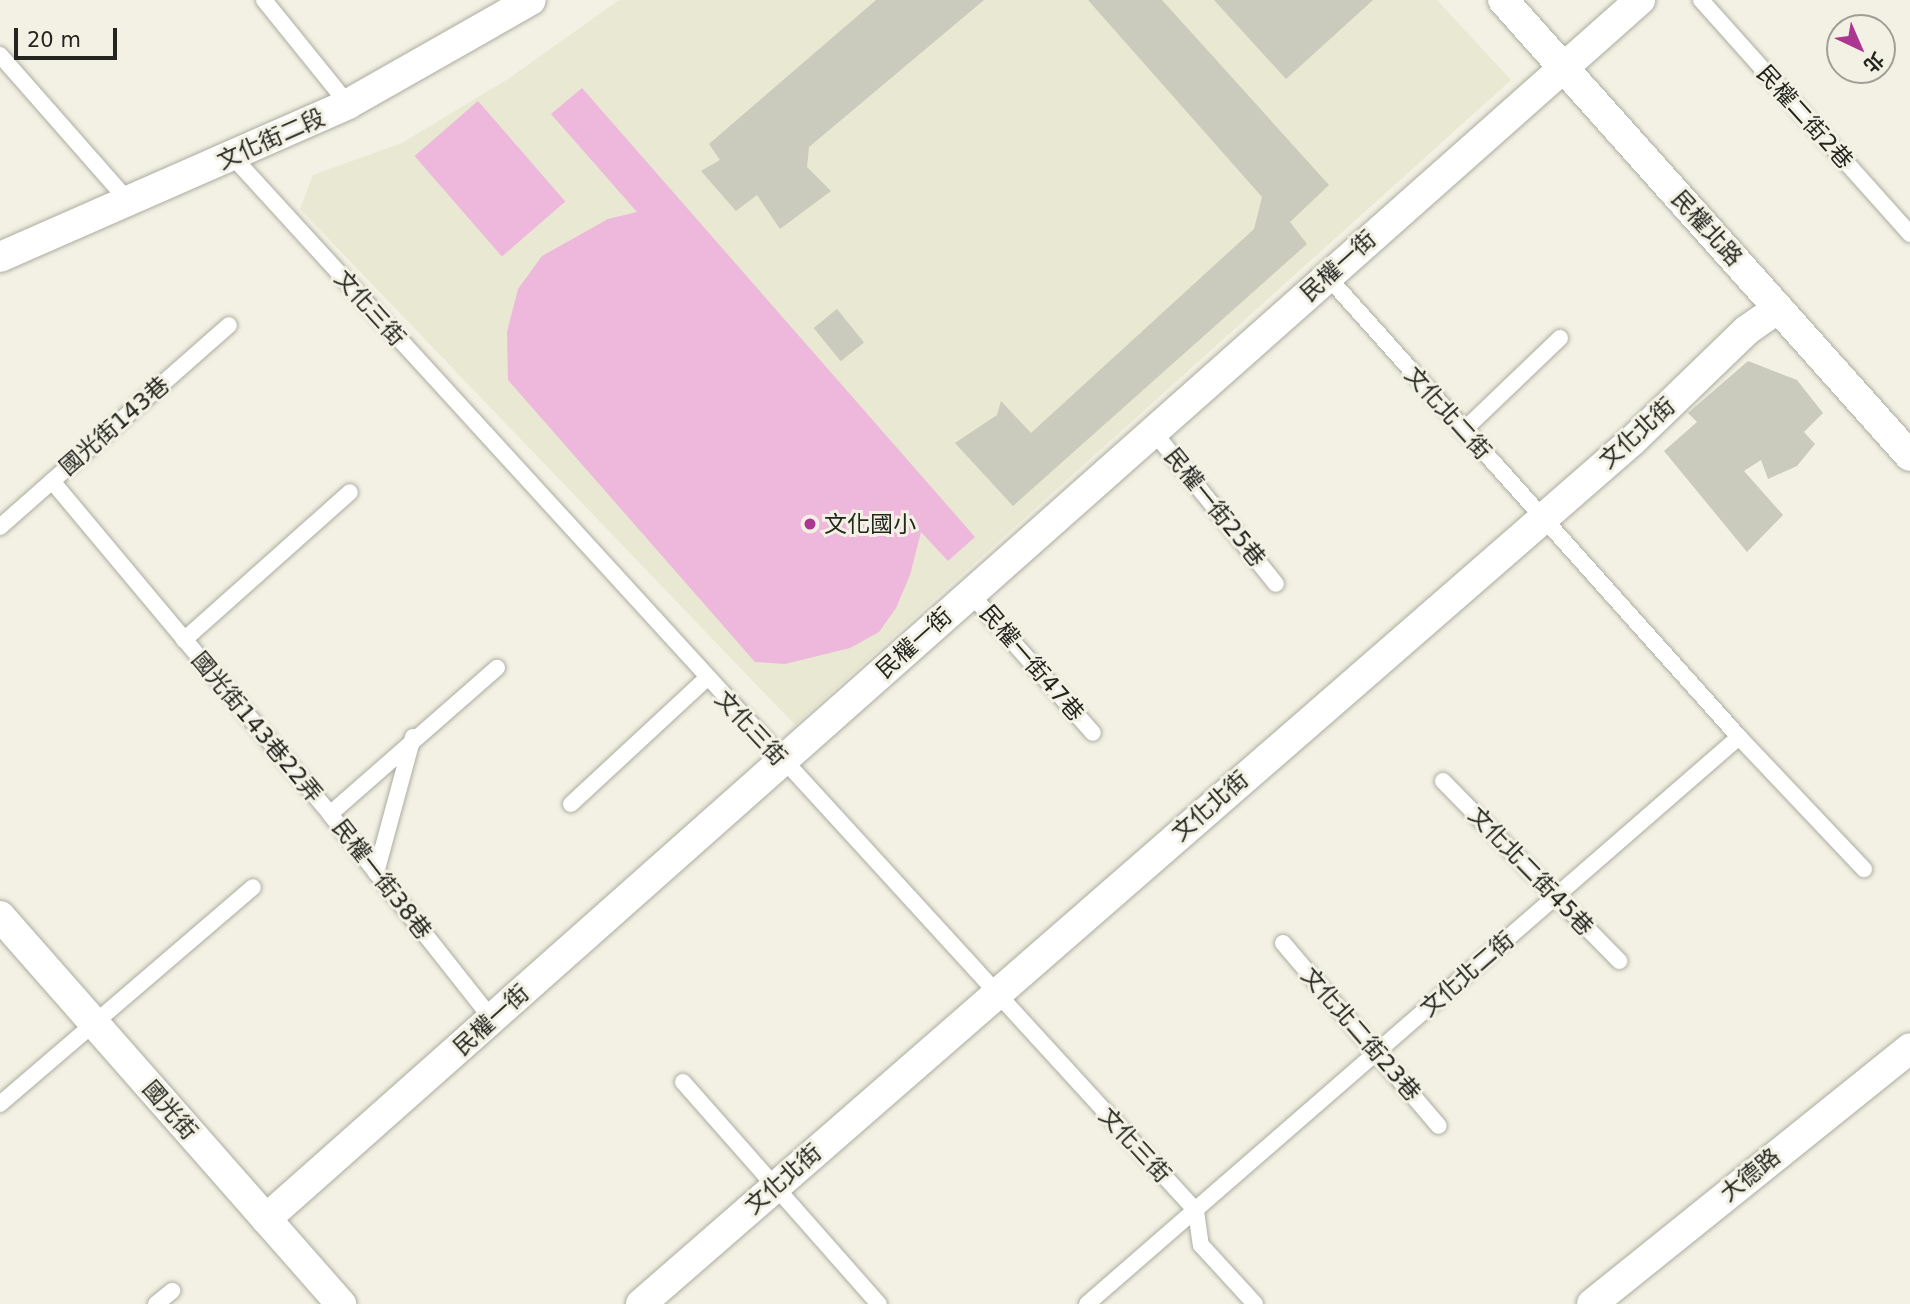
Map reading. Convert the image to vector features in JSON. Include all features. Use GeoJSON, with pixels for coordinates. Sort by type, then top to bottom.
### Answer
{"type":"FeatureCollection","features":[{"type":"Feature","properties":{"kind":"street","name":"民權北路"},"geometry":{"type":"LineString","coordinates":[[1503,0],[1910,456]]}},
{"type":"Feature","properties":{"kind":"street","name":"民權一街"},"geometry":{"type":"LineString","coordinates":[[267,1219],[1640,0]]}},
{"type":"Feature","properties":{"kind":"street","name":"文化街二段"},"geometry":{"type":"LineString","coordinates":[[0,257],[233,157],[348,104],[521,3]]}},
{"type":"Feature","properties":{"kind":"street","name":"文化北街"},"geometry":{"type":"LineString","coordinates":[[641,1304],[1541,516],[1631,442],[1747,330],[1778,308]]}},
{"type":"Feature","properties":{"kind":"street","name":"國光街"},"geometry":{"type":"LineString","coordinates":[[0,916],[341,1304]]}},
{"type":"Feature","properties":{"kind":"street","name":"大德路"},"geometry":{"type":"LineString","coordinates":[[1592,1304],[1910,1048]]}},
{"type":"Feature","properties":{"kind":"lane"},"geometry":{"type":"LineString","coordinates":[[264,0],[348,104]]}},
{"type":"Feature","properties":{"kind":"lane","name":"民權二街2巷"},"geometry":{"type":"LineString","coordinates":[[1701,0],[1910,234]]}},
{"type":"Feature","properties":{"kind":"lane"},"geometry":{"type":"LineString","coordinates":[[0,55],[129,202]]}},
{"type":"Feature","properties":{"kind":"lane","name":"文化三街"},"geometry":{"type":"LineString","coordinates":[[233,157],[706,679],[1196,1211]]}},
{"type":"Feature","properties":{"kind":"lane","name":"文化北二街"},"geometry":{"type":"LineString","coordinates":[[1326,276],[1739,737],[1864,869]]}},
{"type":"Feature","properties":{"kind":"lane","name":"國光街143巷"},"geometry":{"type":"LineString","coordinates":[[0,527],[229,325]]}},
{"type":"Feature","properties":{"kind":"lane"},"geometry":{"type":"LineString","coordinates":[[1464,430],[1560,338]]}},
{"type":"Feature","properties":{"kind":"lane","name":"民權一街25巷"},"geometry":{"type":"LineString","coordinates":[[1153,431],[1276,584]]}},
{"type":"Feature","properties":{"kind":"lane","name":"國光街143巷22弄"},"geometry":{"type":"LineString","coordinates":[[52,481],[330,814]]}},
{"type":"Feature","properties":{"kind":"lane","name":"國光街143巷22弄"},"geometry":{"type":"LineString","coordinates":[[184,640],[350,492]]}},
{"type":"Feature","properties":{"kind":"lane","name":"民權一街47巷"},"geometry":{"type":"LineString","coordinates":[[970,593],[1093,733]]}},
{"type":"Feature","properties":{"kind":"lane","name":"民權一街38巷"},"geometry":{"type":"LineString","coordinates":[[492,1018],[330,814],[413,737],[498,667]]}},
{"type":"Feature","properties":{"kind":"lane"},"geometry":{"type":"LineString","coordinates":[[571,804],[706,679]]}},
{"type":"Feature","properties":{"kind":"lane"},"geometry":{"type":"LineString","coordinates":[[376,873],[413,737]]}},
{"type":"Feature","properties":{"kind":"lane","name":"文化北二街"},"geometry":{"type":"LineString","coordinates":[[1087,1304],[1739,737]]}},
{"type":"Feature","properties":{"kind":"lane","name":"文化北二街45巷"},"geometry":{"type":"LineString","coordinates":[[1443,781],[1619,961]]}},
{"type":"Feature","properties":{"kind":"lane"},"geometry":{"type":"LineString","coordinates":[[0,1104],[253,887]]}},
{"type":"Feature","properties":{"kind":"lane","name":"文化北二街23巷"},"geometry":{"type":"LineString","coordinates":[[1283,943],[1439,1125]]}},
{"type":"Feature","properties":{"kind":"lane"},"geometry":{"type":"LineString","coordinates":[[683,1082],[879,1304]]}},
{"type":"Feature","properties":{"kind":"lane"},"geometry":{"type":"LineString","coordinates":[[1196,1211],[1201,1245],[1255,1304]]}},
{"type":"Feature","properties":{"kind":"lane"},"geometry":{"type":"LineString","coordinates":[[156,1304],[172,1290]]}},
{"type":"Feature","properties":{"kind":"shaded area","name":"文化國小"},"geometry":{"type":"Polygon","coordinates":[[[619,0],[1437,0],[1511,80],[795,725],[300,209],[313,175],[402,143],[508,79],[619,0]]]}},
{"type":"Feature","properties":{"kind":"shaded area"},"geometry":{"type":"Polygon","coordinates":[[[582,88],[975,537],[948,561],[921,532],[910,575],[896,608],[879,632],[850,648],[785,664],[755,662],[508,380],[507,332],[518,289],[542,256],[608,219],[637,212],[551,114],[582,88]]]}},
{"type":"Feature","properties":{"kind":"shaded area"},"geometry":{"type":"Polygon","coordinates":[[[478,101],[565,201],[502,256],[415,156],[478,101]]]}},
{"type":"Feature","properties":{"kind":"building"},"geometry":{"type":"Polygon","coordinates":[[[876,0],[984,0],[809,147],[807,167],[831,191],[780,229],[757,195],[736,211],[701,171],[720,160],[709,144],[876,0]]]}},
{"type":"Feature","properties":{"kind":"building"},"geometry":{"type":"Polygon","coordinates":[[[1088,0],[1162,0],[1329,185],[1290,222],[1307,244],[1013,506],[955,443],[997,415],[1001,401],[1031,433],[1254,229],[1262,197],[1088,0]]]}},
{"type":"Feature","properties":{"kind":"building"},"geometry":{"type":"Polygon","coordinates":[[[1214,0],[1373,0],[1286,79],[1214,0]]]}},
{"type":"Feature","properties":{"kind":"building"},"geometry":{"type":"Polygon","coordinates":[[[837,309],[864,342],[841,361],[814,328],[837,309]]]}},
{"type":"Feature","properties":{"kind":"building"},"geometry":{"type":"Polygon","coordinates":[[[1748,361],[1797,380],[1823,413],[1804,432],[1815,444],[1797,466],[1768,479],[1761,460],[1744,471],[1783,515],[1747,552],[1664,451],[1697,422],[1688,413],[1748,361]]]}},
{"type":"Feature","properties":{"kind":"place","name":"文化國小"},"geometry":{"type":"Point","coordinates":[810,524]}}]}
